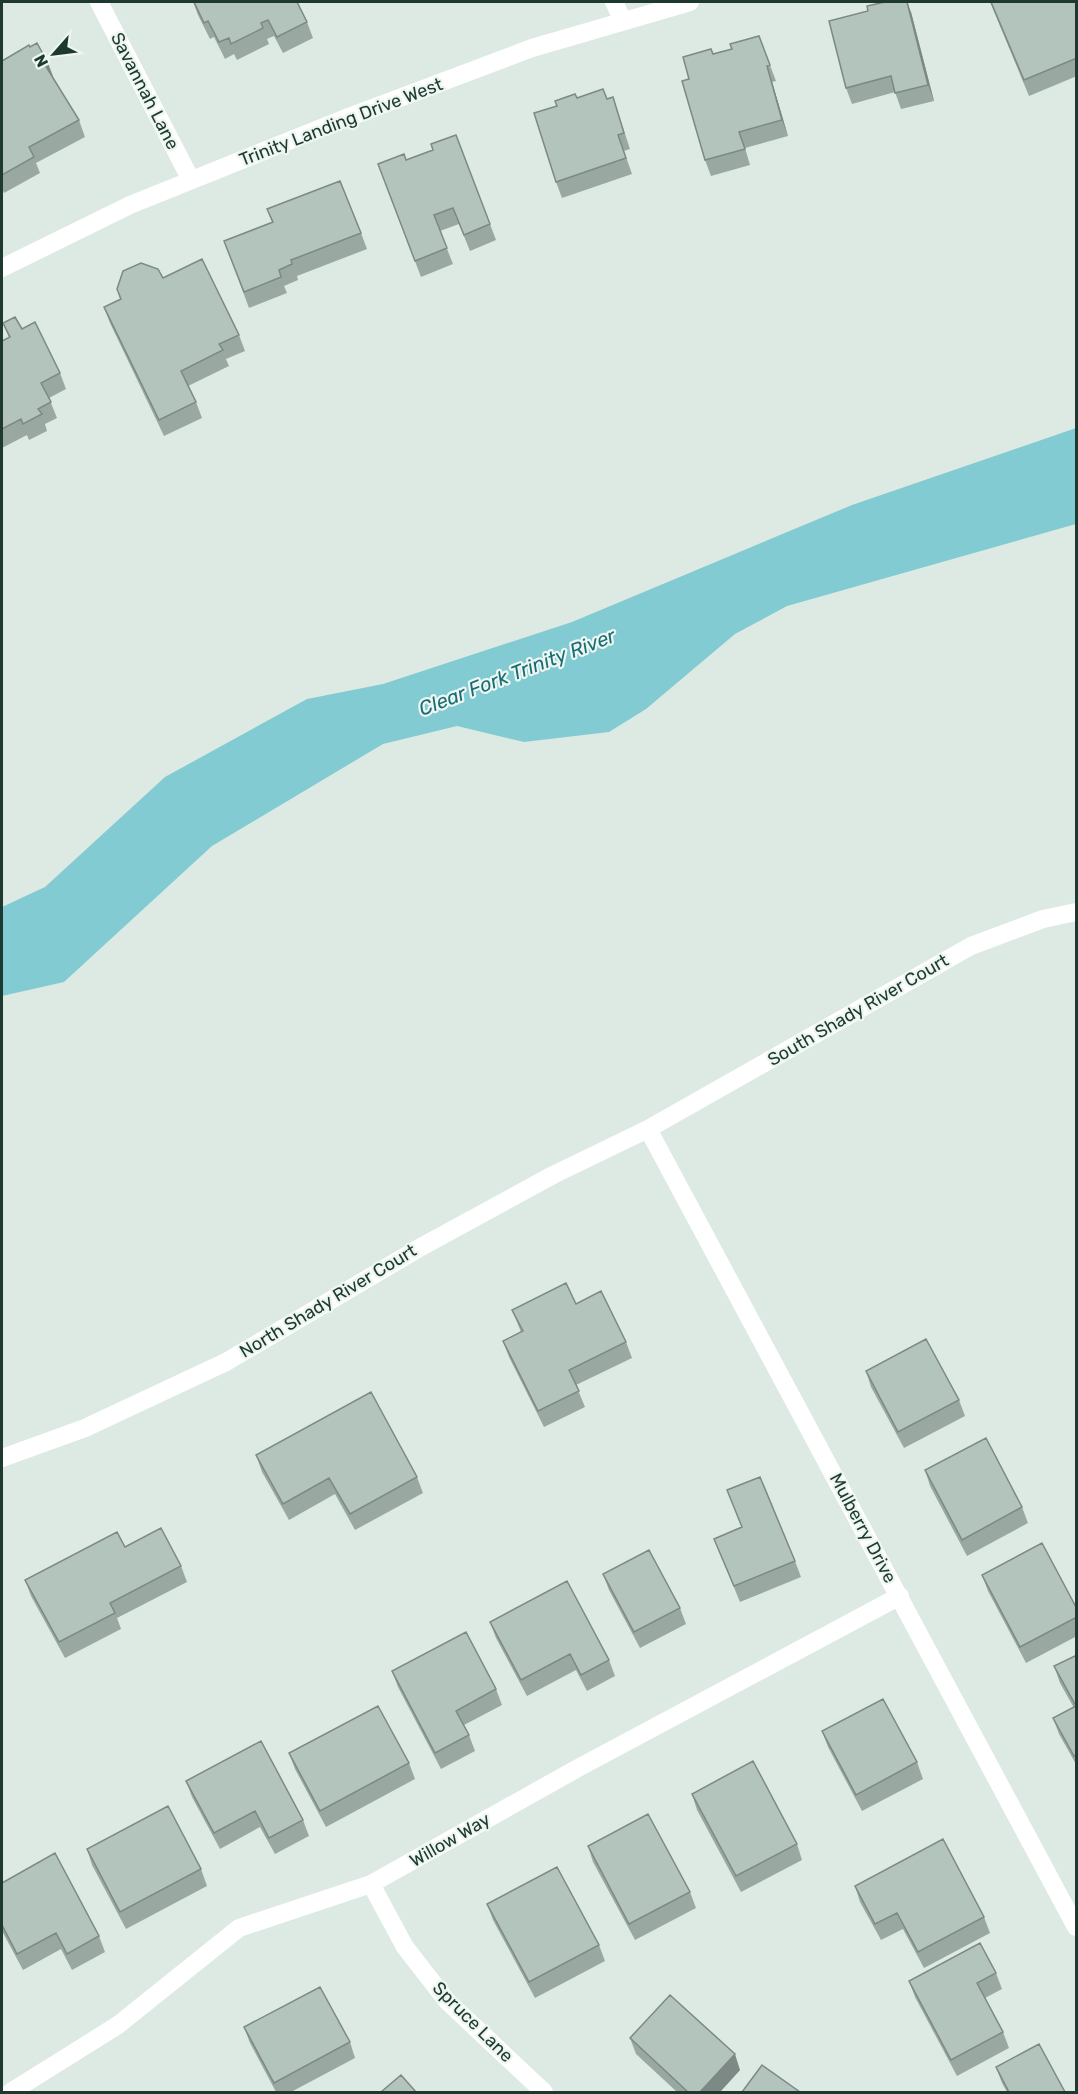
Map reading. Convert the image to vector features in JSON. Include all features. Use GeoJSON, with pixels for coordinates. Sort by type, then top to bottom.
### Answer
{"type":"FeatureCollection","features":[{"type":"Feature","properties":{"kind":"street","name":"Savannah Lane"},"geometry":{"type":"LineString","coordinates":[[99,2],[191,180]]}},
{"type":"Feature","properties":{"kind":"street"},"geometry":{"type":"LineString","coordinates":[[614,2],[622,21]]}},
{"type":"Feature","properties":{"kind":"street","name":"Trinity Landing Drive West"},"geometry":{"type":"LineString","coordinates":[[2,268],[130,205],[532,48],[690,2]]}},
{"type":"Feature","properties":{"kind":"street","name":"South Shady River Court"},"geometry":{"type":"LineString","coordinates":[[648,1129],[971,946],[1043,919],[1077,912]]}},
{"type":"Feature","properties":{"kind":"street","name":"North Shady River Court"},"geometry":{"type":"LineString","coordinates":[[2,1458],[85,1428],[226,1362],[421,1246],[553,1175],[648,1129]]}},
{"type":"Feature","properties":{"kind":"street","name":"Mulberry Drive"},"geometry":{"type":"LineString","coordinates":[[648,1129],[1077,1927]]}},
{"type":"Feature","properties":{"kind":"street","name":"Willow Way"},"geometry":{"type":"LineString","coordinates":[[11,2092],[118,2025],[239,1928],[371,1884],[578,1768],[900,1596]]}},
{"type":"Feature","properties":{"kind":"street","name":"Spruce Lane"},"geometry":{"type":"LineString","coordinates":[[371,1884],[405,1947],[447,2001],[544,2092]]}},
{"type":"Feature","properties":{"kind":"water","name":"Clear Fork Trinity River"},"geometry":{"type":"Polygon","coordinates":[[[1076,428],[1076,524],[787,606],[735,634],[646,709],[609,732],[524,742],[457,726],[383,744],[212,846],[64,982],[2,996],[2,907],[45,887],[165,777],[307,699],[383,684],[572,622],[852,505],[1076,428]]]}},
{"type":"Feature","properties":{"kind":"building"},"geometry":{"type":"Polygon","coordinates":[[[194,2],[297,2],[307,22],[277,37],[268,20],[261,23],[263,28],[231,44],[229,38],[219,42],[208,21],[204,23],[194,2]]]}},
{"type":"Feature","properties":{"kind":"building"},"geometry":{"type":"Polygon","coordinates":[[[885,2],[907,2],[928,85],[895,93],[891,76],[846,88],[829,21],[868,11],[867,6],[885,2]]]}},
{"type":"Feature","properties":{"kind":"building"},"geometry":{"type":"Polygon","coordinates":[[[991,2],[1077,2],[1077,58],[1024,80],[991,2]]]}},
{"type":"Feature","properties":{"kind":"building"},"geometry":{"type":"Polygon","coordinates":[[[759,36],[770,65],[767,66],[782,120],[739,132],[745,149],[705,160],[682,81],[689,79],[683,57],[711,49],[713,54],[732,49],[730,44],[759,36]]]}},
{"type":"Feature","properties":{"kind":"building"},"geometry":{"type":"Polygon","coordinates":[[[37,43],[48,63],[45,65],[79,120],[29,147],[34,157],[2,175],[2,61],[29,45],[30,47],[37,43]]]}},
{"type":"Feature","properties":{"kind":"building"},"geometry":{"type":"Polygon","coordinates":[[[603,89],[607,99],[613,97],[624,133],[618,135],[626,158],[556,182],[534,113],[557,106],[555,101],[575,94],[577,98],[603,89]]]}},
{"type":"Feature","properties":{"kind":"building"},"geometry":{"type":"Polygon","coordinates":[[[456,135],[490,224],[464,235],[453,208],[434,215],[447,248],[415,261],[378,164],[404,154],[406,160],[433,150],[431,144],[456,135]]]}},
{"type":"Feature","properties":{"kind":"building"},"geometry":{"type":"Polygon","coordinates":[[[340,181],[361,233],[291,260],[292,264],[279,270],[281,277],[244,292],[224,241],[273,222],[267,209],[340,181]]]}},
{"type":"Feature","properties":{"kind":"building"},"geometry":{"type":"Polygon","coordinates":[[[202,259],[239,335],[219,344],[223,350],[181,371],[196,402],[159,420],[104,307],[121,299],[117,289],[123,271],[141,263],[158,269],[163,278],[202,259]]]}},
{"type":"Feature","properties":{"kind":"building"},"geometry":{"type":"Polygon","coordinates":[[[15,317],[22,329],[35,322],[60,373],[41,383],[51,402],[38,409],[42,414],[23,424],[21,419],[2,429],[2,341],[10,337],[3,323],[15,317]]]}},
{"type":"Feature","properties":{"kind":"building"},"geometry":{"type":"Polygon","coordinates":[[[566,1283],[576,1304],[601,1291],[626,1342],[569,1370],[579,1391],[538,1411],[503,1341],[523,1331],[512,1310],[566,1283]]]}},
{"type":"Feature","properties":{"kind":"building"},"geometry":{"type":"Polygon","coordinates":[[[926,1339],[959,1400],[898,1432],[866,1371],[926,1339]]]}},
{"type":"Feature","properties":{"kind":"building"},"geometry":{"type":"Polygon","coordinates":[[[371,1392],[417,1477],[350,1514],[329,1478],[283,1504],[256,1455],[371,1392]]]}},
{"type":"Feature","properties":{"kind":"building"},"geometry":{"type":"Polygon","coordinates":[[[986,1438],[1022,1507],[962,1540],[925,1470],[986,1438]]]}},
{"type":"Feature","properties":{"kind":"building"},"geometry":{"type":"Polygon","coordinates":[[[760,1477],[795,1561],[734,1586],[714,1539],[742,1527],[727,1490],[760,1477]]]}},
{"type":"Feature","properties":{"kind":"building"},"geometry":{"type":"Polygon","coordinates":[[[161,1528],[181,1566],[110,1603],[115,1613],[59,1642],[25,1580],[117,1532],[125,1547],[161,1528]]]}},
{"type":"Feature","properties":{"kind":"building"},"geometry":{"type":"Polygon","coordinates":[[[1042,1543],[1077,1609],[1077,1617],[1020,1647],[982,1575],[1042,1543]]]}},
{"type":"Feature","properties":{"kind":"building"},"geometry":{"type":"Polygon","coordinates":[[[649,1550],[680,1608],[634,1632],[603,1574],[649,1550]]]}},
{"type":"Feature","properties":{"kind":"building"},"geometry":{"type":"Polygon","coordinates":[[[567,1581],[609,1660],[581,1675],[570,1654],[521,1680],[490,1622],[567,1581]]]}},
{"type":"Feature","properties":{"kind":"building"},"geometry":{"type":"Polygon","coordinates":[[[466,1632],[496,1689],[456,1711],[469,1735],[435,1753],[392,1671],[466,1632]]]}},
{"type":"Feature","properties":{"kind":"building"},"geometry":{"type":"Polygon","coordinates":[[[1077,1655],[1077,1754],[1074,1756],[1053,1718],[1076,1706],[1054,1666],[1077,1655]]]}},
{"type":"Feature","properties":{"kind":"building"},"geometry":{"type":"Polygon","coordinates":[[[883,1699],[917,1762],[856,1795],[822,1731],[883,1699]]]}},
{"type":"Feature","properties":{"kind":"building"},"geometry":{"type":"Polygon","coordinates":[[[378,1706],[409,1763],[320,1811],[289,1753],[378,1706]]]}},
{"type":"Feature","properties":{"kind":"building"},"geometry":{"type":"Polygon","coordinates":[[[261,1741],[303,1820],[269,1838],[255,1811],[214,1833],[186,1781],[261,1741]]]}},
{"type":"Feature","properties":{"kind":"building"},"geometry":{"type":"Polygon","coordinates":[[[753,1761],[797,1844],[736,1876],[692,1794],[753,1761]]]}},
{"type":"Feature","properties":{"kind":"building"},"geometry":{"type":"Polygon","coordinates":[[[168,1806],[201,1869],[120,1912],[87,1849],[168,1806]]]}},
{"type":"Feature","properties":{"kind":"building"},"geometry":{"type":"Polygon","coordinates":[[[648,1814],[690,1892],[629,1924],[588,1846],[648,1814]]]}},
{"type":"Feature","properties":{"kind":"building"},"geometry":{"type":"Polygon","coordinates":[[[943,1839],[984,1917],[918,1952],[897,1913],[875,1924],[855,1886],[943,1839]]]}},
{"type":"Feature","properties":{"kind":"building"},"geometry":{"type":"Polygon","coordinates":[[[55,1853],[99,1936],[67,1954],[56,1933],[17,1954],[2,1925],[2,1883],[55,1853]]]}},
{"type":"Feature","properties":{"kind":"building"},"geometry":{"type":"Polygon","coordinates":[[[557,1867],[599,1945],[529,1982],[487,1904],[557,1867]]]}},
{"type":"Feature","properties":{"kind":"building"},"geometry":{"type":"Polygon","coordinates":[[[980,1943],[996,1973],[977,1983],[1003,2032],[951,2060],[909,1981],[980,1943]]]}},
{"type":"Feature","properties":{"kind":"building"},"geometry":{"type":"Polygon","coordinates":[[[320,1987],[350,2042],[274,2083],[244,2027],[320,1987]]]}},
{"type":"Feature","properties":{"kind":"building"},"geometry":{"type":"Polygon","coordinates":[[[670,1995],[735,2054],[700,2092],[688,2092],[630,2038],[670,1995]]]}},
{"type":"Feature","properties":{"kind":"building"},"geometry":{"type":"Polygon","coordinates":[[[1039,2044],[1065,2092],[1009,2092],[996,2067],[1039,2044]]]}},
{"type":"Feature","properties":{"kind":"building"},"geometry":{"type":"Polygon","coordinates":[[[762,2065],[800,2092],[742,2092],[762,2065]]]}},
{"type":"Feature","properties":{"kind":"building"},"geometry":{"type":"Polygon","coordinates":[[[401,2075],[416,2092],[381,2092],[401,2075]]]}}]}
